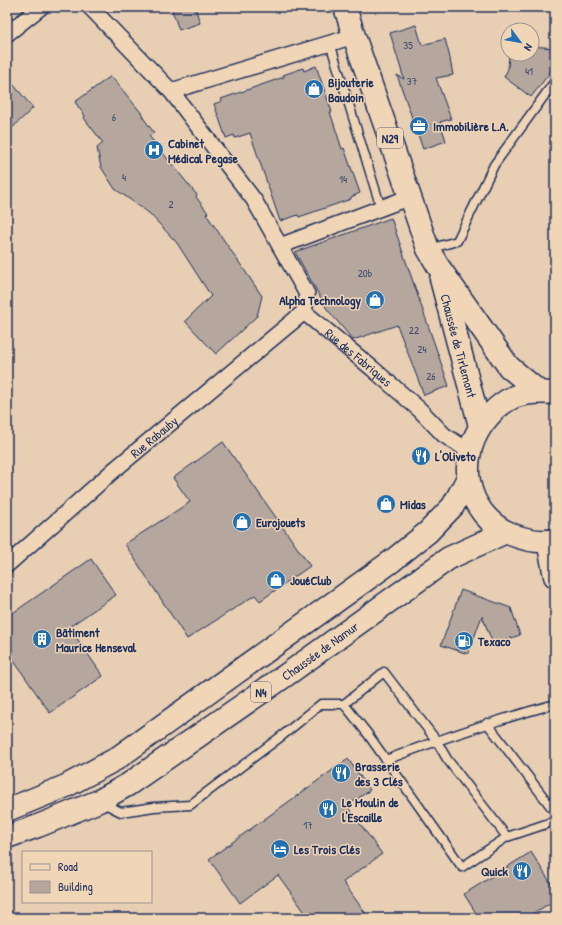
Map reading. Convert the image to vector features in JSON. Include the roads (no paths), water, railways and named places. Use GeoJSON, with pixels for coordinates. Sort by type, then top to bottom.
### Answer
{"type":"FeatureCollection","features":[{"type":"Feature","properties":{"kind":"main road","name":"Chaussée de Tirlemont"},"geometry":{"type":"LineString","coordinates":[[345,7],[410,197],[433,258],[480,426]]}},
{"type":"Feature","properties":{"kind":"main road","name":"Chaussée de Tirlemont"},"geometry":{"type":"LineString","coordinates":[[433,258],[510,367],[546,392]]}},
{"type":"Feature","properties":{"kind":"main road"},"geometry":{"type":"LineString","coordinates":[[546,392],[515,396],[495,408],[480,426],[473,438],[469,450],[468,478],[473,494],[481,509],[492,522],[506,532],[524,539],[551,541],[555,576]]}},
{"type":"Feature","properties":{"kind":"main road","name":"N4"},"geometry":{"type":"LineString","coordinates":[[7,810],[66,786],[116,759],[392,561],[428,532],[453,506],[468,478]]}},
{"type":"Feature","properties":{"kind":"main road","name":"Chaussée de Namur"},"geometry":{"type":"LineString","coordinates":[[7,837],[98,801],[129,784],[289,673],[449,558],[506,532]]}},
{"type":"Feature","properties":{"kind":"street"},"geometry":{"type":"LineString","coordinates":[[7,34],[42,7]]}},
{"type":"Feature","properties":{"kind":"street"},"geometry":{"type":"LineString","coordinates":[[90,7],[171,91],[254,200],[307,294],[304,312]]}},
{"type":"Feature","properties":{"kind":"street"},"geometry":{"type":"LineString","coordinates":[[171,91],[354,36]]}},
{"type":"Feature","properties":{"kind":"street"},"geometry":{"type":"LineString","coordinates":[[280,246],[410,197]]}},
{"type":"Feature","properties":{"kind":"street","name":"Rue des Fabriques"},"geometry":{"type":"LineString","coordinates":[[304,312],[420,410],[444,435],[469,450]]}},
{"type":"Feature","properties":{"kind":"street","name":"Rue Rabauby"},"geometry":{"type":"LineString","coordinates":[[7,565],[114,470],[304,312]]}},
{"type":"Feature","properties":{"kind":"lane"},"geometry":{"type":"LineString","coordinates":[[330,44],[381,208]]}},
{"type":"Feature","properties":{"kind":"lane"},"geometry":{"type":"LineString","coordinates":[[433,258],[458,241],[494,165],[555,81]]}},
{"type":"Feature","properties":{"kind":"lane"},"geometry":{"type":"LineString","coordinates":[[98,801],[121,812],[154,807],[190,805],[283,735],[321,704],[344,704],[384,672],[436,740],[447,759],[507,837]]}},
{"type":"Feature","properties":{"kind":"lane"},"geometry":{"type":"LineString","coordinates":[[344,704],[367,733],[462,867],[507,837],[555,821]]}},
{"type":"Feature","properties":{"kind":"lane"},"geometry":{"type":"LineString","coordinates":[[386,760],[436,740],[488,723],[555,704]]}},
{"type":"Feature","properties":{"kind":"lane"},"geometry":{"type":"LineString","coordinates":[[488,723],[555,812]]}},
{"type":"Feature","properties":{"kind":"place","name":"Bijouterie Baudoin"},"geometry":{"type":"Point","coordinates":[314,89]}},
{"type":"Feature","properties":{"kind":"place","name":"Immobilière L.A."},"geometry":{"type":"Point","coordinates":[419,126]}},
{"type":"Feature","properties":{"kind":"place","name":"Cabinet Médical Pegase"},"geometry":{"type":"Point","coordinates":[154,150]}},
{"type":"Feature","properties":{"kind":"place","name":"Alpha Technology"},"geometry":{"type":"Point","coordinates":[375,300]}},
{"type":"Feature","properties":{"kind":"place","name":"L'Oliveto"},"geometry":{"type":"Point","coordinates":[421,456]}},
{"type":"Feature","properties":{"kind":"place","name":"Midas"},"geometry":{"type":"Point","coordinates":[386,504]}},
{"type":"Feature","properties":{"kind":"place","name":"Eurojouets"},"geometry":{"type":"Point","coordinates":[242,522]}},
{"type":"Feature","properties":{"kind":"place","name":"JouéClub"},"geometry":{"type":"Point","coordinates":[276,580]}},
{"type":"Feature","properties":{"kind":"place","name":"Bâtiment Maurice Henseval"},"geometry":{"type":"Point","coordinates":[42,639]}},
{"type":"Feature","properties":{"kind":"place","name":"Texaco"},"geometry":{"type":"Point","coordinates":[464,641]}},
{"type":"Feature","properties":{"kind":"place","name":"Brasserie des 3 Clés"},"geometry":{"type":"Point","coordinates":[341,773]}},
{"type":"Feature","properties":{"kind":"place","name":"Le Moulin de l'Escaille"},"geometry":{"type":"Point","coordinates":[328,809]}},
{"type":"Feature","properties":{"kind":"place","name":"Les Trois Clés"},"geometry":{"type":"Point","coordinates":[280,849]}},
{"type":"Feature","properties":{"kind":"place","name":"Quick"},"geometry":{"type":"Point","coordinates":[522,871]}}]}
